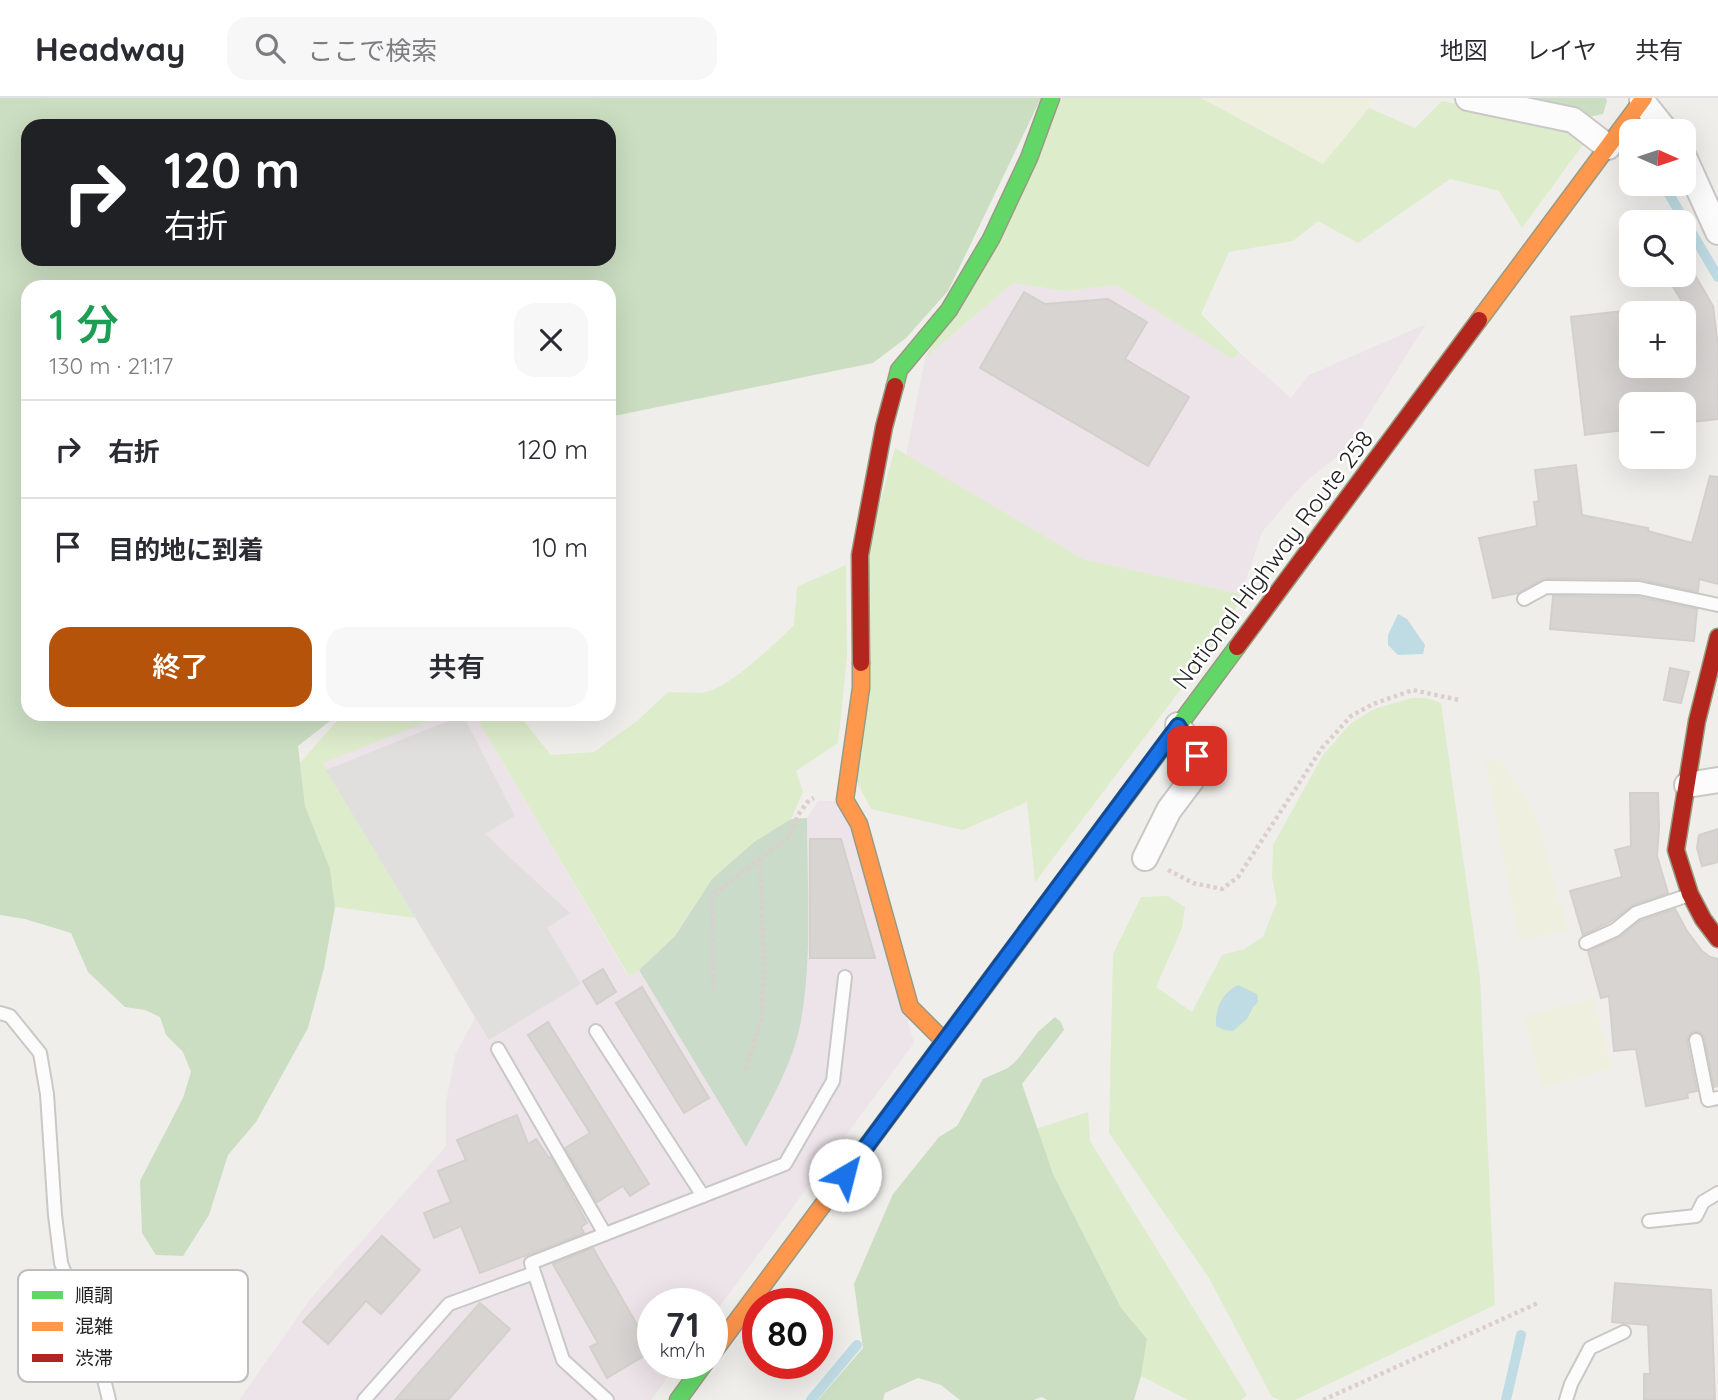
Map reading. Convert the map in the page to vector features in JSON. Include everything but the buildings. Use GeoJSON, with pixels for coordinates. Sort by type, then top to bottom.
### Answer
{"type":"FeatureCollection","features":[{"type":"Feature","properties":{"kind":"main road"},"geometry":{"type":"LineString","coordinates":[[944,1041],[910,1007],[859,824],[845,800],[861,688],[860,555],[884,427],[899,370],[950,310],[991,239],[1029,158],[1051,98]]}},
{"type":"Feature","properties":{"kind":"main road","name":"National Highway Route 258"},"geometry":{"type":"LineString","coordinates":[[728,1332],[1643,99]]}},
{"type":"Feature","properties":{"kind":"main road"},"geometry":{"type":"LineString","coordinates":[[1718,637],[1697,721],[1676,850],[1690,894],[1703,919],[1718,939]]}},
{"type":"Feature","properties":{"kind":"main road"},"geometry":{"type":"LineString","coordinates":[[678,1400],[693,1379]]}},
{"type":"Feature","properties":{"kind":"street"},"geometry":{"type":"LineString","coordinates":[[1468,98],[1573,120],[1608,147]]}},
{"type":"Feature","properties":{"kind":"street"},"geometry":{"type":"LineString","coordinates":[[1643,99],[1657,119]]}},
{"type":"Feature","properties":{"kind":"street"},"geometry":{"type":"LineString","coordinates":[[1696,183],[1718,232]]}},
{"type":"Feature","properties":{"kind":"street"},"geometry":{"type":"LineString","coordinates":[[1145,858],[1169,810],[1196,774],[1197,756],[1178,726]]}},
{"type":"Feature","properties":{"kind":"street"},"geometry":{"type":"LineString","coordinates":[[1687,785],[1718,780]]}},
{"type":"Feature","properties":{"kind":"lane"},"geometry":{"type":"LineString","coordinates":[[1524,599],[1546,587],[1639,589],[1718,605]]}},
{"type":"Feature","properties":{"kind":"lane"},"geometry":{"type":"LineString","coordinates":[[1586,943],[1615,930],[1636,913],[1690,894]]}},
{"type":"Feature","properties":{"kind":"lane"},"geometry":{"type":"LineString","coordinates":[[607,1400],[563,1360],[531,1263],[785,1164],[833,1081],[845,977]]}},
{"type":"Feature","properties":{"kind":"lane"},"geometry":{"type":"LineString","coordinates":[[0,1013],[10,1016],[40,1053],[47,1094],[55,1215],[63,1270]]}},
{"type":"Feature","properties":{"kind":"lane"},"geometry":{"type":"LineString","coordinates":[[596,1031],[703,1196]]}},
{"type":"Feature","properties":{"kind":"lane"},"geometry":{"type":"LineString","coordinates":[[1696,1040],[1708,1100],[1718,1098]]}},
{"type":"Feature","properties":{"kind":"lane"},"geometry":{"type":"LineString","coordinates":[[498,1049],[605,1234]]}},
{"type":"Feature","properties":{"kind":"lane"},"geometry":{"type":"LineString","coordinates":[[1649,1220],[1696,1216],[1703,1202],[1718,1193]]}},
{"type":"Feature","properties":{"kind":"lane"},"geometry":{"type":"LineString","coordinates":[[364,1400],[449,1304],[534,1273]]}},
{"type":"Feature","properties":{"kind":"lane"},"geometry":{"type":"LineString","coordinates":[[1566,1400],[1571,1384],[1590,1348],[1624,1332]]}},
{"type":"Feature","properties":{"kind":"lane"},"geometry":{"type":"LineString","coordinates":[[105,1382],[109,1400]]}},
{"type":"Feature","properties":{"kind":"path"},"geometry":{"type":"LineString","coordinates":[[1145,858],[1193,883],[1222,889],[1238,877],[1322,748],[1351,716],[1373,704],[1413,690],[1433,692],[1459,700]]}},
{"type":"Feature","properties":{"kind":"path"},"geometry":{"type":"LineString","coordinates":[[713,990],[712,895],[789,837],[798,814],[809,800],[832,794],[845,800]]}},
{"type":"Feature","properties":{"kind":"path"},"geometry":{"type":"LineString","coordinates":[[746,1069],[761,1020],[764,968],[760,858]]}},
{"type":"Feature","properties":{"kind":"path"},"geometry":{"type":"LineString","coordinates":[[1323,1400],[1538,1303]]}},
{"type":"Feature","properties":{"kind":"shaded area"},"geometry":{"type":"Polygon","coordinates":[[[1013,283],[1065,291],[1116,285],[1232,359],[1240,353],[1291,398],[1309,375],[1426,324],[1347,449],[1305,482],[1262,532],[1241,594],[1083,559],[906,456],[925,358],[1013,283]]]}},
{"type":"Feature","properties":{"kind":"shaded area"},"geometry":{"type":"Polygon","coordinates":[[[430,721],[478,721],[628,976],[639,970],[746,1147],[800,1027],[807,961],[807,818],[818,801],[836,801],[853,827],[914,1043],[728,1295],[728,1288],[637,1288],[637,1379],[666,1379],[651,1400],[239,1400],[311,1298],[446,1146],[446,1102],[455,1055],[475,1018],[322,763],[430,721]]]}},
{"type":"Feature","properties":{"kind":"shaded area"},"geometry":{"type":"Polygon","coordinates":[[[448,721],[466,721],[515,816],[485,834],[570,913],[547,928],[581,984],[489,1040],[326,770],[448,721]]]}},
{"type":"Feature","properties":{"kind":"green space"},"geometry":{"type":"Polygon","coordinates":[[[0,98],[1041,98],[948,291],[906,338],[873,363],[616,416],[616,280],[21,280],[21,721],[330,721],[298,746],[305,806],[330,869],[335,907],[324,968],[308,1028],[256,1122],[228,1155],[209,1215],[183,1256],[156,1255],[142,1233],[140,1181],[183,1098],[191,1072],[183,1052],[166,1035],[160,1017],[145,1010],[125,1007],[88,972],[71,933],[25,919],[0,915],[0,98]]]}},
{"type":"Feature","properties":{"kind":"green space"},"geometry":{"type":"Polygon","coordinates":[[[1062,98],[1201,98],[1323,164],[1369,108],[1415,128],[1442,101],[1572,127],[1587,139],[1522,228],[1499,191],[1450,179],[1358,243],[1318,221],[1293,241],[1229,252],[1201,314],[1240,353],[1232,359],[1116,285],[1065,291],[1013,283],[925,358],[1062,98]]]}},
{"type":"Feature","properties":{"kind":"green space"},"geometry":{"type":"Polygon","coordinates":[[[1201,98],[1377,98],[1323,164],[1201,98]]]}},
{"type":"Feature","properties":{"kind":"green space"},"geometry":{"type":"Polygon","coordinates":[[[1497,98],[1606,98],[1607,101],[1603,114],[1589,117],[1497,98]]]}},
{"type":"Feature","properties":{"kind":"green space"},"geometry":{"type":"Polygon","coordinates":[[[895,448],[1083,559],[1241,594],[1228,627],[1035,882],[1027,802],[963,830],[871,809],[856,780],[871,536],[895,448]]]}},
{"type":"Feature","properties":{"kind":"green space"},"geometry":{"type":"Polygon","coordinates":[[[846,565],[847,657],[838,743],[796,771],[803,792],[791,819],[754,842],[712,879],[675,936],[629,976],[478,721],[524,721],[551,755],[594,752],[637,721],[668,692],[706,692],[716,688],[765,653],[794,625],[797,587],[846,565]]]}},
{"type":"Feature","properties":{"kind":"green space"},"geometry":{"type":"Polygon","coordinates":[[[1412,698],[1427,698],[1441,703],[1480,977],[1495,1305],[1295,1400],[1280,1400],[1272,1397],[1209,1278],[1109,1133],[1113,954],[1141,897],[1168,896],[1185,907],[1182,928],[1156,987],[1192,1012],[1222,955],[1244,949],[1263,937],[1277,902],[1272,877],[1273,845],[1323,755],[1350,724],[1374,709],[1412,698]]]}},
{"type":"Feature","properties":{"kind":"green space"},"geometry":{"type":"Polygon","coordinates":[[[337,721],[430,721],[323,763],[415,918],[335,907],[330,869],[305,806],[300,763],[337,721]]]}},
{"type":"Feature","properties":{"kind":"green space"},"geometry":{"type":"Polygon","coordinates":[[[1485,759],[1500,760],[1535,812],[1568,930],[1519,941],[1485,759]]]}},
{"type":"Feature","properties":{"kind":"green space"},"geometry":{"type":"Polygon","coordinates":[[[807,818],[808,948],[800,1026],[784,1073],[746,1147],[639,970],[675,936],[712,879],[754,842],[791,819],[807,818]]]}},
{"type":"Feature","properties":{"kind":"green space"},"geometry":{"type":"Polygon","coordinates":[[[1593,998],[1612,1068],[1542,1087],[1524,1016],[1593,998]]]}},
{"type":"Feature","properties":{"kind":"green space"},"geometry":{"type":"Polygon","coordinates":[[[1055,1017],[1064,1030],[1022,1084],[1053,1174],[1121,1308],[1147,1339],[1134,1400],[1047,1400],[1042,1397],[1033,1400],[960,1400],[941,1385],[918,1378],[885,1393],[883,1400],[818,1400],[863,1348],[854,1284],[893,1194],[939,1137],[957,1126],[983,1079],[1008,1068],[1038,1032],[1055,1017]]]}},
{"type":"Feature","properties":{"kind":"green space"},"geometry":{"type":"Polygon","coordinates":[[[1088,1112],[1090,1141],[1247,1395],[1241,1400],[1188,1400],[1141,1376],[1147,1339],[1121,1309],[1053,1174],[1036,1129],[1088,1112]]]}},
{"type":"Feature","properties":{"kind":"water"},"geometry":{"type":"Polygon","coordinates":[[[1398,614],[1407,619],[1425,645],[1423,654],[1398,655],[1388,645],[1388,635],[1398,614]]]}},
{"type":"Feature","properties":{"kind":"water"},"geometry":{"type":"Polygon","coordinates":[[[1238,985],[1257,994],[1258,1002],[1247,1019],[1233,1031],[1224,1030],[1216,1026],[1218,1007],[1228,992],[1238,985]]]}},
{"type":"Feature","properties":{"kind":"waterway"},"geometry":{"type":"LineString","coordinates":[[1670,196],[1718,277]]}},
{"type":"Feature","properties":{"kind":"waterway"},"geometry":{"type":"LineString","coordinates":[[1506,1400],[1521,1335]]}},
{"type":"Feature","properties":{"kind":"waterway"},"geometry":{"type":"LineString","coordinates":[[811,1400],[857,1345]]}},
{"type":"Feature","properties":{"kind":"traffic: fast"},"geometry":{"type":"LineString","coordinates":[[895,386],[899,370],[949,310],[991,239],[1029,158],[1051,98]]}},
{"type":"Feature","properties":{"kind":"traffic: fast"},"geometry":{"type":"LineString","coordinates":[[1001,965],[1237,647]]}},
{"type":"Feature","properties":{"kind":"traffic: fast"},"geometry":{"type":"LineString","coordinates":[[678,1400],[693,1379]]}},
{"type":"Feature","properties":{"kind":"traffic: slow"},"geometry":{"type":"LineString","coordinates":[[1479,320],[1644,98]]}},
{"type":"Feature","properties":{"kind":"traffic: slow"},"geometry":{"type":"LineString","coordinates":[[861,663],[861,688],[845,800],[859,824],[910,1007],[944,1041]]}},
{"type":"Feature","properties":{"kind":"traffic: slow"},"geometry":{"type":"LineString","coordinates":[[728,1332],[1001,965]]}},
{"type":"Feature","properties":{"kind":"traffic: jam"},"geometry":{"type":"LineString","coordinates":[[1237,647],[1479,320]]}},
{"type":"Feature","properties":{"kind":"traffic: jam"},"geometry":{"type":"LineString","coordinates":[[861,663],[860,555],[884,427],[895,386]]}},
{"type":"Feature","properties":{"kind":"traffic: jam"},"geometry":{"type":"LineString","coordinates":[[1718,637],[1697,721],[1676,850],[1690,894],[1703,919],[1718,939]]}},
{"type":"Feature","properties":{"kind":"route"},"geometry":{"type":"LineString","coordinates":[[845,1175],[1178,726],[1197,756]]}}]}
